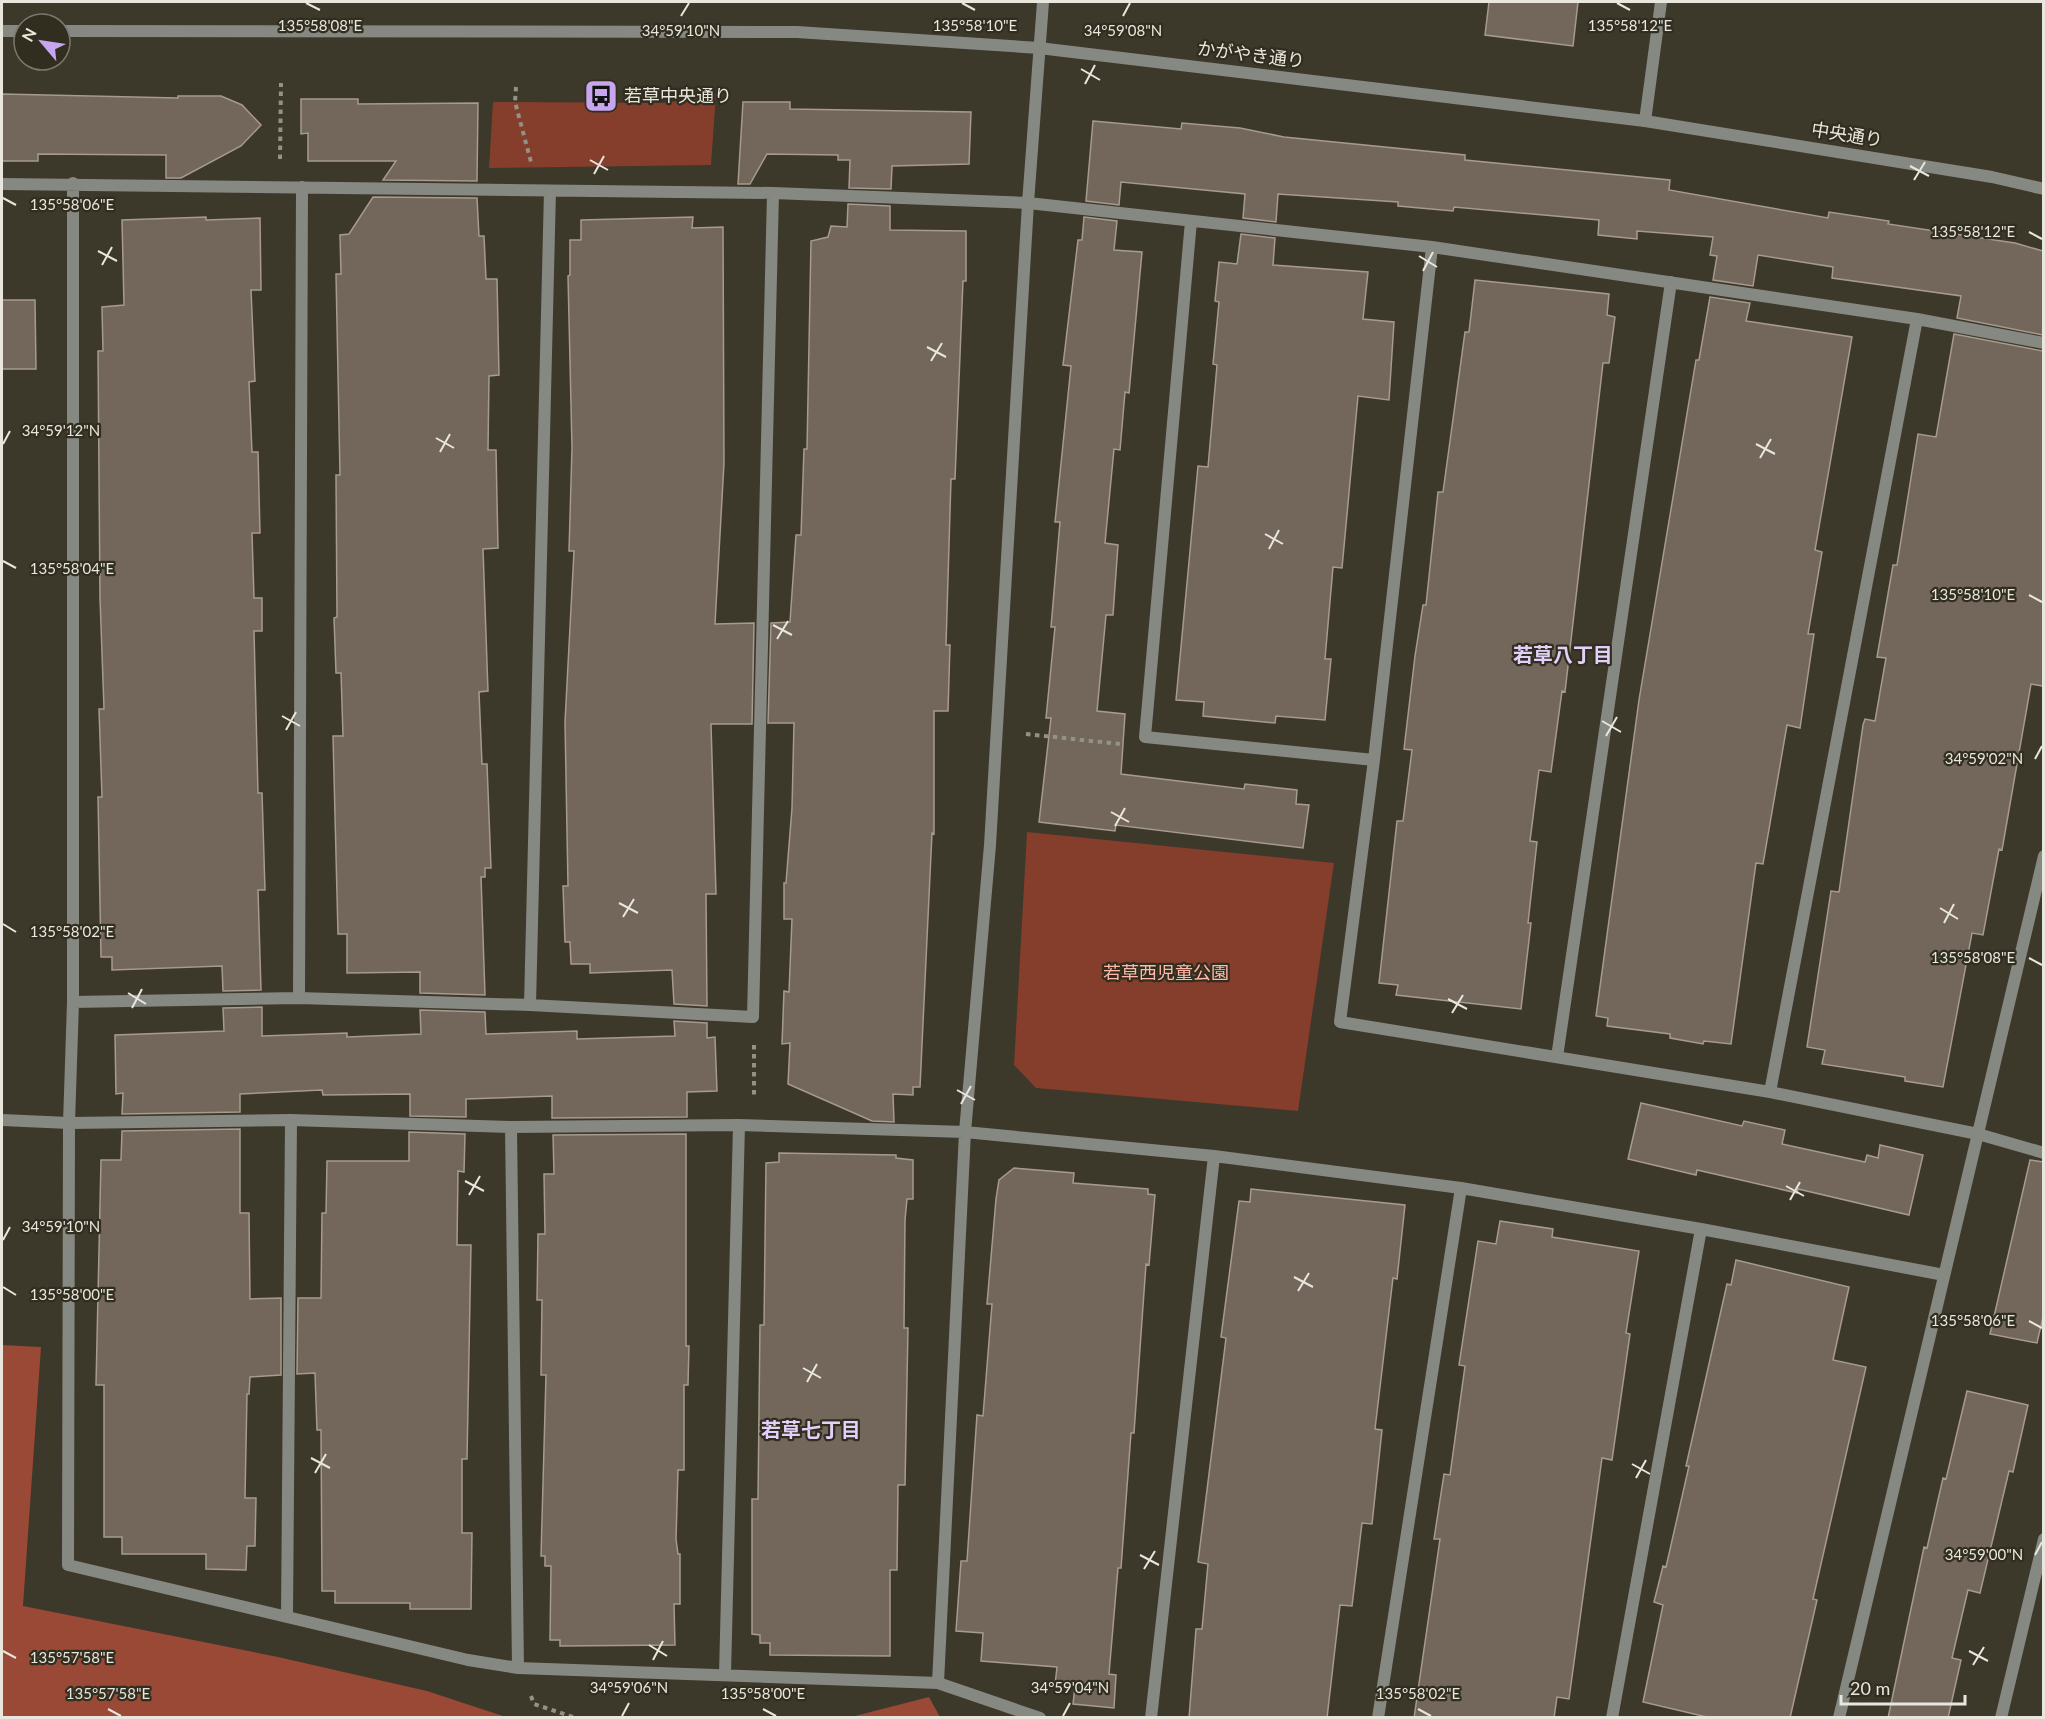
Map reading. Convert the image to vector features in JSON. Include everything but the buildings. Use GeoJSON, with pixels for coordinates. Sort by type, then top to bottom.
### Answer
{"type":"FeatureCollection","features":[{"type":"Feature","properties":{"kind":"street"},"geometry":{"type":"LineString","coordinates":[[938,1683],[964,1132],[990,845],[1028,203],[1043,2]]}},
{"type":"Feature","properties":{"kind":"street"},"geometry":{"type":"LineString","coordinates":[[1645,121],[1661,2]]}},
{"type":"Feature","properties":{"kind":"street","name":"かがやき通り"},"geometry":{"type":"LineString","coordinates":[[72,31],[797,33],[1039,48],[1645,121]]}},
{"type":"Feature","properties":{"kind":"street","name":"中央通り"},"geometry":{"type":"LineString","coordinates":[[1645,121],[1992,177],[2043,189]]}},
{"type":"Feature","properties":{"kind":"street"},"geometry":{"type":"LineString","coordinates":[[73,183],[73,1002],[69,1124],[68,1565],[468,1660],[518,1668],[938,1683],[1040,1718]]}},
{"type":"Feature","properties":{"kind":"street"},"geometry":{"type":"LineString","coordinates":[[2,184],[73,183],[773,193],[1028,203],[1432,247],[1917,319],[2043,343]]}},
{"type":"Feature","properties":{"kind":"street"},"geometry":{"type":"LineString","coordinates":[[298,998],[302,187]]}},
{"type":"Feature","properties":{"kind":"street"},"geometry":{"type":"LineString","coordinates":[[530,1005],[550,191]]}},
{"type":"Feature","properties":{"kind":"street"},"geometry":{"type":"LineString","coordinates":[[73,1002],[298,998],[530,1005],[753,1017],[773,193]]}},
{"type":"Feature","properties":{"kind":"street"},"geometry":{"type":"LineString","coordinates":[[1191,221],[1146,737],[1374,760]]}},
{"type":"Feature","properties":{"kind":"street"},"geometry":{"type":"LineString","coordinates":[[1432,247],[1374,760],[1340,1022],[1770,1092],[1978,1134],[2043,1153]]}},
{"type":"Feature","properties":{"kind":"street"},"geometry":{"type":"LineString","coordinates":[[1557,1057],[1671,282]]}},
{"type":"Feature","properties":{"kind":"street"},"geometry":{"type":"LineString","coordinates":[[1770,1092],[1917,319]]}},
{"type":"Feature","properties":{"kind":"street"},"geometry":{"type":"LineString","coordinates":[[1839,1718],[2043,856]]}},
{"type":"Feature","properties":{"kind":"street"},"geometry":{"type":"LineString","coordinates":[[2,1120],[69,1124],[291,1120],[511,1127],[739,1125],[964,1132],[1214,1156],[1461,1188],[1701,1229],[1944,1275]]}},
{"type":"Feature","properties":{"kind":"street"},"geometry":{"type":"LineString","coordinates":[[287,1616],[291,1120]]}},
{"type":"Feature","properties":{"kind":"street"},"geometry":{"type":"LineString","coordinates":[[725,1674],[739,1125]]}},
{"type":"Feature","properties":{"kind":"street"},"geometry":{"type":"LineString","coordinates":[[511,1127],[518,1668]]}},
{"type":"Feature","properties":{"kind":"street"},"geometry":{"type":"LineString","coordinates":[[1151,1718],[1214,1156]]}},
{"type":"Feature","properties":{"kind":"street"},"geometry":{"type":"LineString","coordinates":[[1378,1718],[1461,1188]]}},
{"type":"Feature","properties":{"kind":"street"},"geometry":{"type":"LineString","coordinates":[[1612,1718],[1701,1229]]}},
{"type":"Feature","properties":{"kind":"street"},"geometry":{"type":"LineString","coordinates":[[2001,1718],[2043,1539]]}},
{"type":"Feature","properties":{"kind":"path"},"geometry":{"type":"LineString","coordinates":[[280,187],[281,83]]}},
{"type":"Feature","properties":{"kind":"path"},"geometry":{"type":"LineString","coordinates":[[516,87],[515,102],[532,167],[531,191]]}},
{"type":"Feature","properties":{"kind":"path"},"geometry":{"type":"LineString","coordinates":[[1026,734],[1129,745],[1146,737]]}},
{"type":"Feature","properties":{"kind":"path"},"geometry":{"type":"LineString","coordinates":[[753,1017],[755,1126]]}},
{"type":"Feature","properties":{"kind":"green space"},"geometry":{"type":"Polygon","coordinates":[[[716,94],[711,165],[489,168],[493,102],[666,103],[716,94]]]}},
{"type":"Feature","properties":{"kind":"green space","name":"若草西児童公園"},"geometry":{"type":"Polygon","coordinates":[[[1027,832],[1334,863],[1298,1111],[1036,1088],[1014,1065],[1027,832]]]}},
{"type":"Feature","properties":{"kind":"shaded area"},"geometry":{"type":"Polygon","coordinates":[[[2,1345],[41,1347],[23,1606],[278,1657],[427,1691],[506,1717],[2,1717],[2,1345]]]}},
{"type":"Feature","properties":{"kind":"shaded area"},"geometry":{"type":"Polygon","coordinates":[[[929,1697],[940,1717],[851,1717],[929,1697]]]}},
{"type":"Feature","properties":{"kind":"place","name":"若草中央通り"},"geometry":{"type":"Point","coordinates":[601,96]}},
{"type":"Feature","properties":{"kind":"district","name":"若草八丁目"},"geometry":{"type":"Point","coordinates":[1563,655]}},
{"type":"Feature","properties":{"kind":"district","name":"若草七丁目"},"geometry":{"type":"Point","coordinates":[811,1430]}}]}
